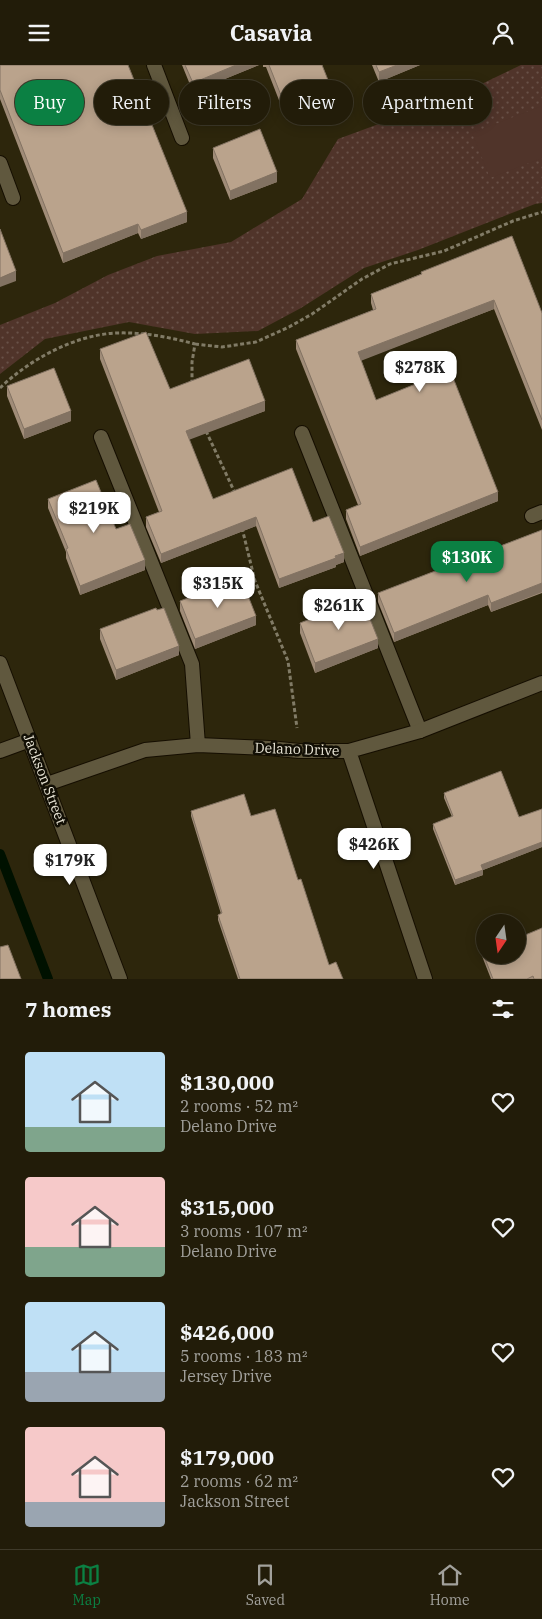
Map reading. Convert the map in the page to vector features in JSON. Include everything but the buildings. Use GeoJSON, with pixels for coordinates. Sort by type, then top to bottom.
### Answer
{"type":"FeatureCollection","features":[{"type":"Feature","properties":{"kind":"street"},"geometry":{"type":"LineString","coordinates":[[154,65],[182,137]]}},
{"type":"Feature","properties":{"kind":"street"},"geometry":{"type":"LineString","coordinates":[[0,163],[13,198]]}},
{"type":"Feature","properties":{"kind":"street"},"geometry":{"type":"LineString","coordinates":[[302,433],[420,731]]}},
{"type":"Feature","properties":{"kind":"street"},"geometry":{"type":"LineString","coordinates":[[101,437],[192,664],[198,745]]}},
{"type":"Feature","properties":{"kind":"street","name":"Jackson Street"},"geometry":{"type":"LineString","coordinates":[[0,663],[120,979]]}},
{"type":"Feature","properties":{"kind":"street","name":"Delano Drive"},"geometry":{"type":"LineString","coordinates":[[47,783],[145,750],[198,745],[299,751],[349,751],[420,731],[542,683]]}},
{"type":"Feature","properties":{"kind":"street"},"geometry":{"type":"LineString","coordinates":[[0,751],[30,740]]}},
{"type":"Feature","properties":{"kind":"street"},"geometry":{"type":"LineString","coordinates":[[349,751],[425,979]]}},
{"type":"Feature","properties":{"kind":"path"},"geometry":{"type":"LineString","coordinates":[[0,388],[33,362],[61,347],[114,333],[170,337],[195,344],[222,347],[256,341],[289,327],[312,314],[362,279],[390,265],[444,251],[513,221],[542,212]]}},
{"type":"Feature","properties":{"kind":"path"},"geometry":{"type":"LineString","coordinates":[[193,390],[191,376],[195,344]]}},
{"type":"Feature","properties":{"kind":"path"},"geometry":{"type":"LineString","coordinates":[[206,430],[238,499]]}},
{"type":"Feature","properties":{"kind":"path"},"geometry":{"type":"LineString","coordinates":[[240,519],[244,544],[255,581],[288,661],[299,751]]}},
{"type":"Feature","properties":{"kind":"shaded area"},"geometry":{"type":"Polygon","coordinates":[[[521,65],[542,65],[542,203],[535,204],[418,250],[364,268],[301,308],[258,331],[195,334],[129,322],[45,339],[0,374],[0,325],[55,303],[108,275],[157,256],[231,242],[302,199],[338,139],[376,125],[492,125],[492,80],[490,80],[521,65]]]}},
{"type":"Feature","properties":{"kind":"shaded area"},"geometry":{"type":"Polygon","coordinates":[[[542,106],[542,158],[490,178],[472,133],[542,106]]]}},
{"type":"Feature","properties":{"kind":"waterway"},"geometry":{"type":"LineString","coordinates":[[0,854],[48,979]]}}]}
